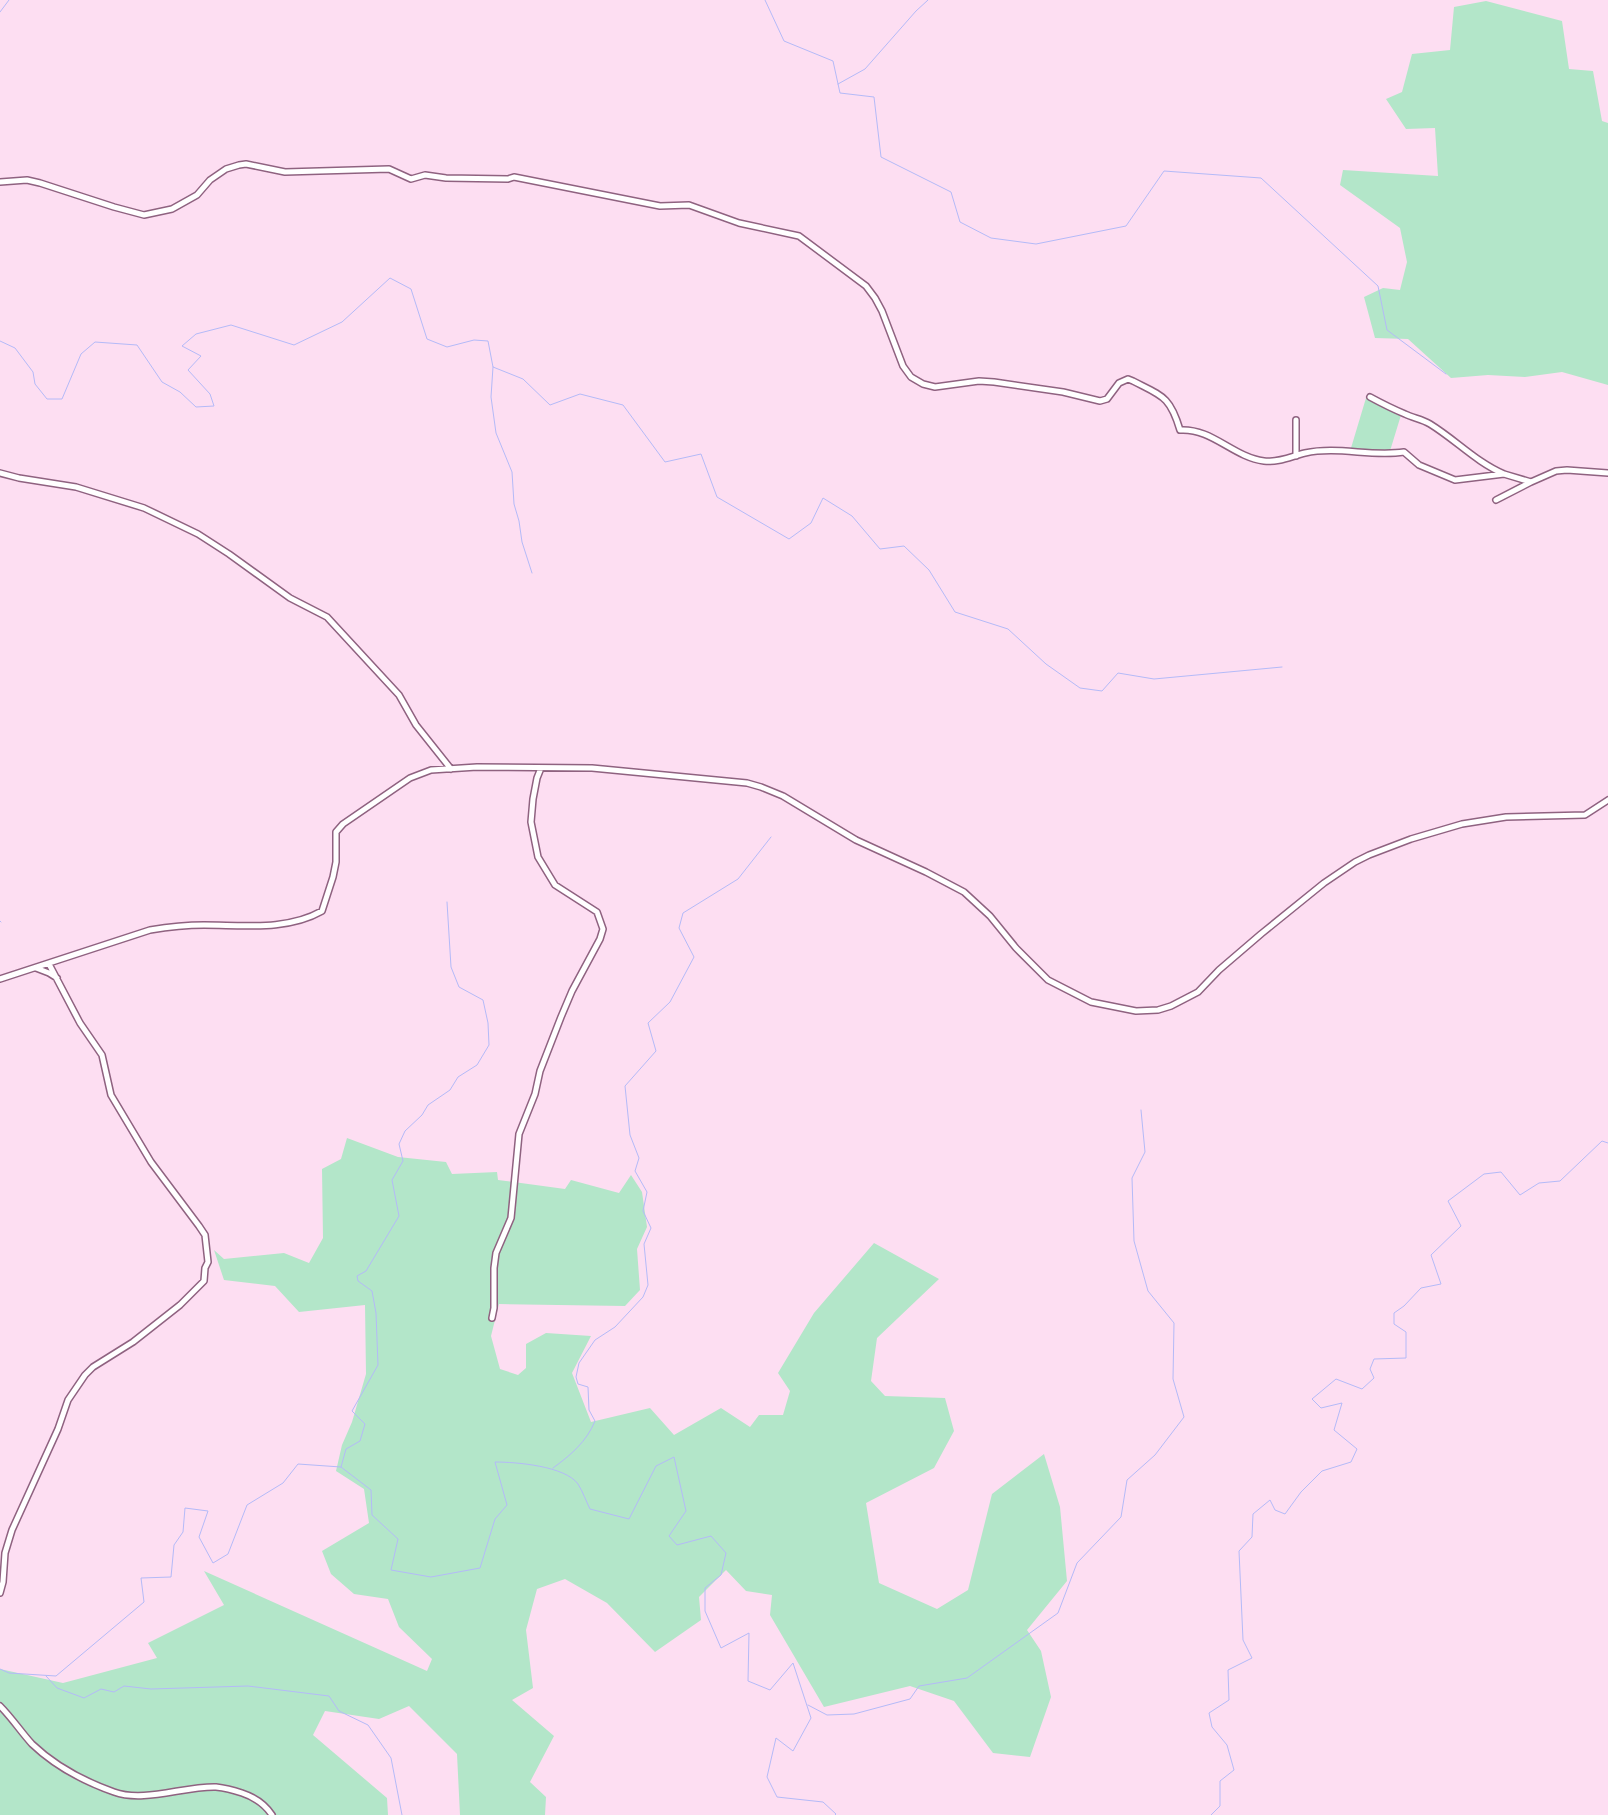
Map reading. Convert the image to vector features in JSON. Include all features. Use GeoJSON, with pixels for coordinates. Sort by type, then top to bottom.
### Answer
{"type":"FeatureCollection","features":[{"type":"Feature","properties":{"kind":"street"},"geometry":{"type":"LineString","coordinates":[[0,182],[27,180],[144,215],[172,209],[197,195],[210,180],[226,169],[243,164],[285,172],[389,170],[411,179],[425,175],[446,178],[514,177],[660,206],[689,205],[739,223],[799,236],[866,286],[875,298],[903,366],[911,377],[923,384],[935,387],[979,381],[994,382],[1064,392],[1100,401],[1107,399],[1119,383],[1128,380],[1166,399],[1180,430],[1192,430],[1220,442],[1245,456],[1266,462],[1328,450],[1388,455],[1404,452],[1419,465],[1455,480],[1504,474]]}},
{"type":"Feature","properties":{"kind":"street"},"geometry":{"type":"LineString","coordinates":[[1370,397],[1406,415],[1429,423],[1487,467],[1532,482]]}},
{"type":"Feature","properties":{"kind":"street"},"geometry":{"type":"LineString","coordinates":[[1296,420],[1296,456]]}},
{"type":"Feature","properties":{"kind":"street"},"geometry":{"type":"LineString","coordinates":[[1496,500],[1556,471],[1608,473]]}},
{"type":"Feature","properties":{"kind":"street"},"geometry":{"type":"LineString","coordinates":[[0,473],[76,487],[144,508],[198,534],[290,598],[327,617],[398,695],[416,725],[451,768]]}},
{"type":"Feature","properties":{"kind":"street"},"geometry":{"type":"LineString","coordinates":[[0,979],[150,930],[191,925],[272,926],[306,919],[322,910],[333,878],[336,862],[336,832],[343,824],[419,774],[451,768],[592,768],[747,783],[761,786],[791,800],[856,840],[926,872],[964,892],[990,916],[1016,948],[1048,980],[1091,1002],[1136,1011],[1158,1010],[1171,1006],[1198,992],[1219,970],[1324,883],[1369,855],[1411,839],[1462,824],[1506,817],[1585,815],[1608,800]]}},
{"type":"Feature","properties":{"kind":"street"},"geometry":{"type":"LineString","coordinates":[[492,1318],[496,1252],[511,1218],[519,1134],[535,1094],[540,1071],[561,1017],[600,939],[603,928],[598,912],[554,886],[538,857],[531,822],[533,799],[541,768]]}},
{"type":"Feature","properties":{"kind":"street"},"geometry":{"type":"LineString","coordinates":[[0,1593],[3,1582],[5,1553],[12,1530],[58,1429],[68,1400],[85,1375],[93,1367],[134,1342],[180,1305],[204,1281],[205,1268],[208,1262],[202,1230],[155,1168],[111,1095],[102,1055],[80,1023],[49,964]]}},
{"type":"Feature","properties":{"kind":"street"},"geometry":{"type":"LineString","coordinates":[[36,968],[57,978]]}},
{"type":"Feature","properties":{"kind":"street"},"geometry":{"type":"LineString","coordinates":[[0,1706],[33,1744],[59,1766],[70,1774],[116,1793],[146,1795],[215,1787],[250,1796],[260,1802],[272,1815]]}},
{"type":"Feature","properties":{"kind":"green space"},"geometry":{"type":"Polygon","coordinates":[[[1486,1],[1562,21],[1569,69],[1593,71],[1602,121],[1608,123],[1608,385],[1562,372],[1525,377],[1488,375],[1451,378],[1408,339],[1375,338],[1364,297],[1383,288],[1400,290],[1407,262],[1400,228],[1340,185],[1343,170],[1438,176],[1435,128],[1406,129],[1386,99],[1402,92],[1412,54],[1450,50],[1454,7],[1486,1]]]}},
{"type":"Feature","properties":{"kind":"green space"},"geometry":{"type":"Polygon","coordinates":[[[1366,398],[1401,415],[1390,451],[1351,448],[1366,398]]]}},
{"type":"Feature","properties":{"kind":"green space"},"geometry":{"type":"Polygon","coordinates":[[[347,1138],[398,1157],[446,1162],[452,1174],[497,1172],[498,1180],[565,1189],[571,1180],[619,1193],[631,1175],[642,1192],[647,1227],[637,1249],[640,1290],[625,1306],[499,1304],[491,1336],[500,1369],[518,1375],[526,1368],[526,1344],[546,1333],[591,1336],[572,1373],[591,1422],[650,1408],[674,1435],[721,1408],[750,1427],[759,1415],[783,1415],[790,1391],[778,1373],[814,1313],[874,1243],[939,1279],[877,1338],[871,1381],[885,1396],[945,1398],[954,1431],[934,1468],[866,1503],[879,1583],[937,1609],[968,1590],[992,1494],[1044,1454],[1060,1507],[1067,1581],[1027,1630],[1041,1651],[1051,1697],[1030,1757],[993,1753],[954,1701],[910,1686],[824,1707],[770,1615],[772,1595],[746,1591],[726,1570],[699,1597],[701,1620],[655,1652],[607,1603],[565,1579],[537,1589],[526,1630],[533,1688],[512,1700],[554,1736],[530,1782],[546,1797],[545,1815],[460,1815],[457,1754],[409,1706],[379,1719],[325,1711],[313,1735],[387,1798],[388,1815],[0,1815],[0,1669],[63,1683],[157,1658],[148,1643],[224,1605],[204,1571],[427,1671],[432,1659],[399,1627],[388,1599],[354,1594],[331,1574],[322,1551],[369,1523],[364,1489],[336,1471],[342,1445],[352,1422],[366,1374],[365,1305],[299,1312],[275,1286],[224,1280],[214,1250],[224,1259],[284,1253],[309,1263],[323,1238],[322,1169],[341,1159],[347,1138]]]}},
{"type":"Feature","properties":{"kind":"waterway"},"geometry":{"type":"LineString","coordinates":[[0,12],[9,0]]}},
{"type":"Feature","properties":{"kind":"waterway"},"geometry":{"type":"LineString","coordinates":[[765,0],[784,41],[833,61],[840,93],[874,97],[881,157],[951,192],[960,222],[991,238],[1036,244],[1126,226],[1164,171],[1261,178],[1378,286],[1387,330],[1446,374]]}},
{"type":"Feature","properties":{"kind":"waterway"},"geometry":{"type":"LineString","coordinates":[[838,84],[865,69],[928,0]]}},
{"type":"Feature","properties":{"kind":"waterway"},"geometry":{"type":"LineString","coordinates":[[0,341],[15,348],[33,372],[35,384],[47,399],[62,399],[81,354],[95,342],[137,345],[162,382],[180,392],[196,407],[214,406],[210,394],[188,370],[201,356],[182,346],[196,334],[231,325],[294,345],[342,322],[390,278],[411,289],[427,339],[447,347],[474,340],[488,341],[493,367],[523,379],[550,405],[580,394],[623,405],[665,462],[701,454],[717,497],[789,539],[811,523],[823,498],[852,516],[880,549],[904,546],[929,570],[955,612],[1008,629],[1046,664],[1080,688],[1102,691],[1118,673],[1154,679],[1282,667]]}},
{"type":"Feature","properties":{"kind":"waterway"},"geometry":{"type":"LineString","coordinates":[[493,367],[491,397],[496,433],[512,472],[514,504],[522,542],[532,573]]}},
{"type":"Feature","properties":{"kind":"waterway"},"geometry":{"type":"LineString","coordinates":[[553,1468],[578,1447],[588,1435],[595,1421],[589,1410],[588,1387],[578,1384],[576,1377],[579,1363],[595,1340],[615,1327],[643,1297],[648,1285],[644,1244],[651,1228],[643,1211],[647,1192],[635,1171],[639,1158],[630,1135],[625,1086],[656,1051],[648,1023],[670,1002],[694,957],[679,928],[683,913],[738,879],[771,837]]}},
{"type":"Feature","properties":{"kind":"waterway"},"geometry":{"type":"LineString","coordinates":[[341,1467],[346,1449],[360,1441],[365,1424],[352,1411],[378,1365],[376,1313],[372,1291],[358,1281],[357,1276],[366,1271],[399,1216],[392,1180],[403,1161],[399,1144],[405,1131],[422,1115],[428,1105],[450,1090],[458,1077],[477,1065],[489,1045],[488,1023],[483,1000],[459,987],[451,967],[447,902]]}},
{"type":"Feature","properties":{"kind":"waterway"},"geometry":{"type":"LineString","coordinates":[[808,1705],[827,1715],[854,1714],[910,1699],[919,1686],[967,1678],[1058,1613],[1077,1563],[1121,1517],[1127,1480],[1155,1455],[1184,1417],[1173,1379],[1174,1323],[1148,1291],[1134,1241],[1132,1178],[1145,1152],[1141,1110]]}},
{"type":"Feature","properties":{"kind":"waterway"},"geometry":{"type":"LineString","coordinates":[[1211,1815],[1220,1806],[1220,1781],[1234,1770],[1227,1745],[1212,1727],[1209,1713],[1229,1700],[1228,1670],[1252,1658],[1243,1640],[1239,1551],[1252,1537],[1253,1514],[1270,1500],[1275,1510],[1285,1514],[1301,1492],[1322,1471],[1351,1462],[1357,1449],[1334,1430],[1342,1403],[1321,1408],[1312,1399],[1336,1379],[1362,1389],[1374,1378],[1370,1369],[1374,1359],[1406,1358],[1406,1332],[1394,1324],[1394,1313],[1404,1306],[1421,1288],[1441,1284],[1431,1255],[1461,1226],[1448,1201],[1484,1174],[1501,1172],[1520,1195],[1539,1183],[1560,1181],[1602,1141],[1608,1143]]}},
{"type":"Feature","properties":{"kind":"waterway"},"geometry":{"type":"LineString","coordinates":[[0,1669],[9,1673],[56,1676],[144,1602],[141,1578],[171,1577],[174,1545],[183,1532],[185,1508],[208,1511],[199,1537],[213,1563],[228,1554],[247,1505],[283,1483],[298,1464],[341,1467],[371,1490],[372,1515],[398,1539],[391,1570],[431,1577],[480,1568],[495,1519],[507,1505],[495,1462],[540,1466],[562,1473],[572,1478],[578,1484],[590,1509],[629,1519],[656,1466],[674,1457],[686,1511],[669,1536],[677,1545],[711,1536],[726,1553],[721,1575],[705,1588],[705,1611],[721,1648],[749,1633],[748,1681],[770,1690],[793,1663],[811,1718],[793,1751],[776,1738],[767,1777],[777,1797],[823,1802],[835,1815]]}},
{"type":"Feature","properties":{"kind":"waterway"},"geometry":{"type":"LineString","coordinates":[[46,1676],[57,1688],[84,1698],[101,1689],[114,1692],[124,1686],[151,1689],[248,1686],[329,1696],[339,1711],[368,1725],[391,1758],[402,1815]]}}]}
